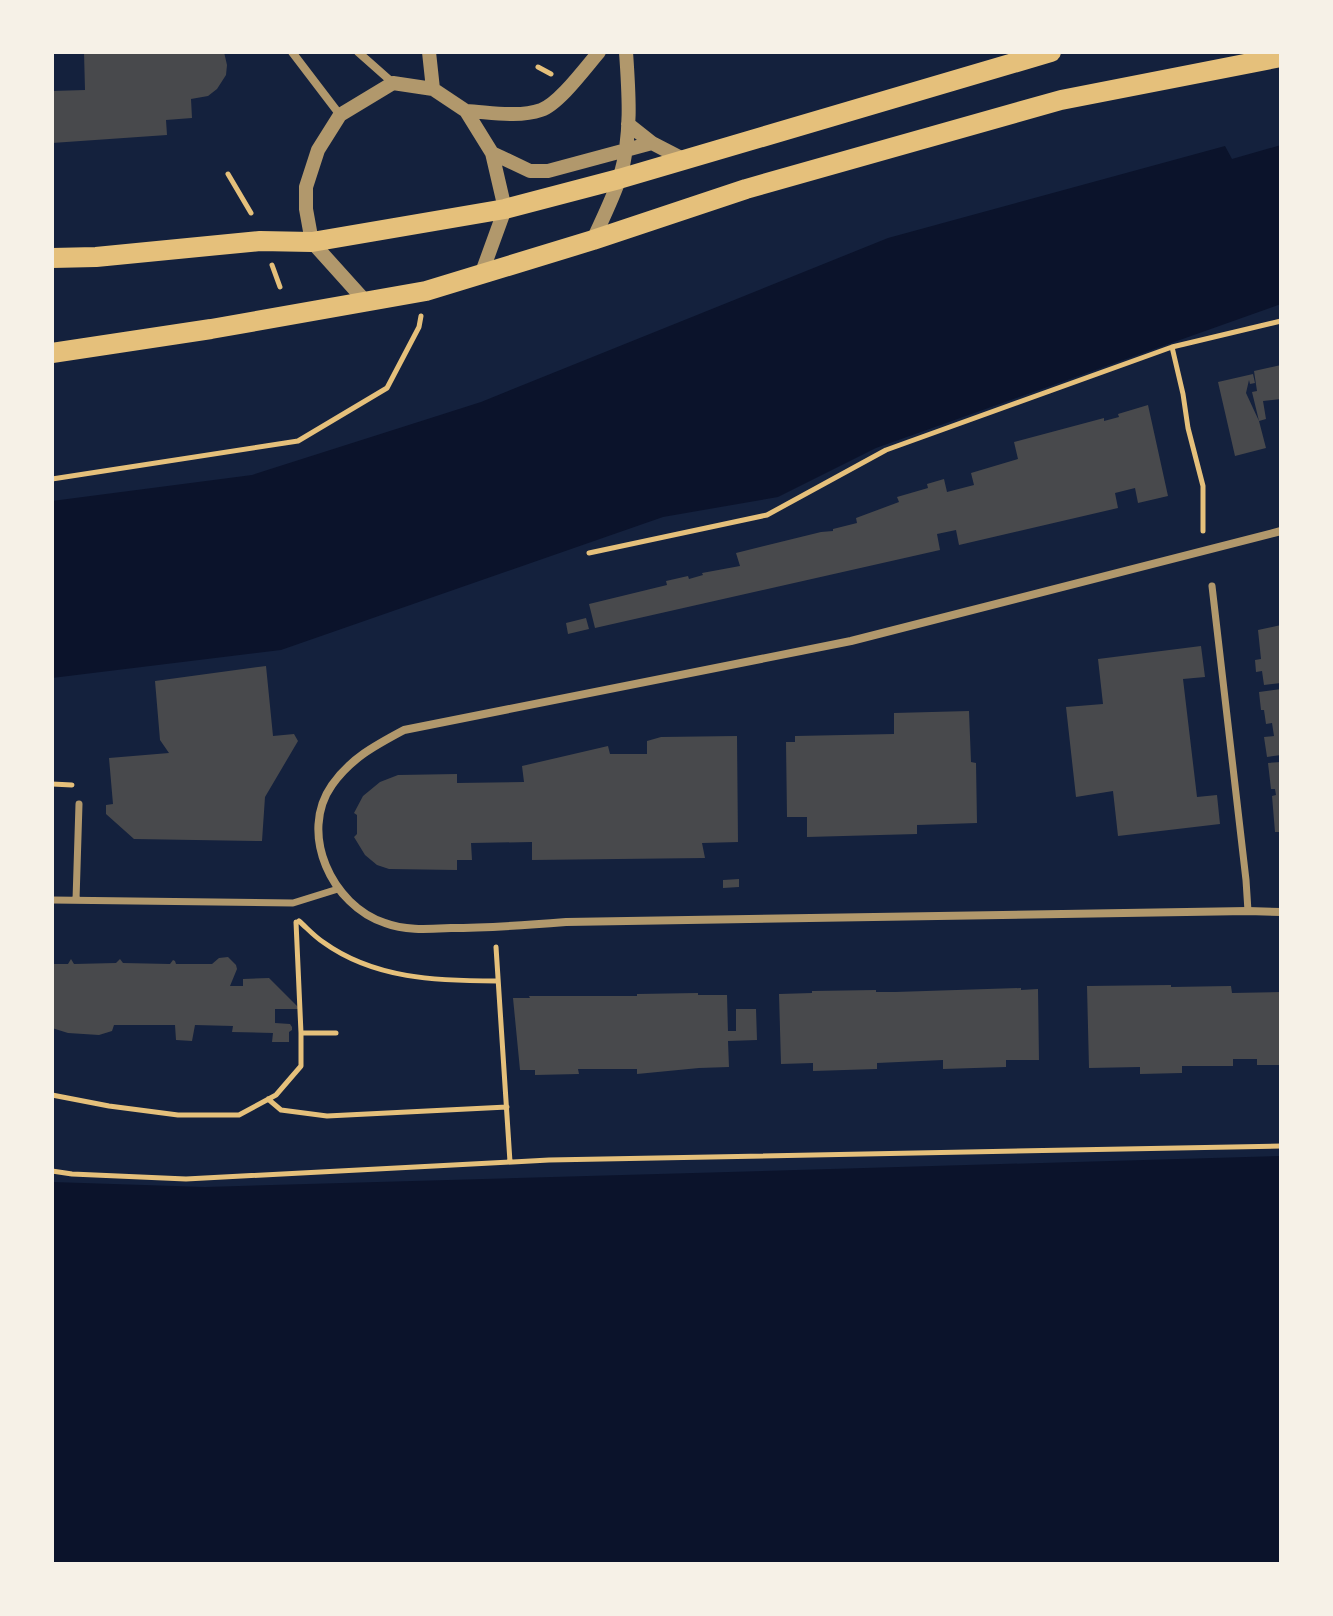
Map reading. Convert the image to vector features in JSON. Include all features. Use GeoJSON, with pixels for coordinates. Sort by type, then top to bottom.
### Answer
{"type":"FeatureCollection","features":[{"type":"Feature","properties":{"kind":"main road"},"geometry":{"type":"LineString","coordinates":[[52,258],[96,257],[260,241],[312,242],[505,209],[619,179],[1051,52]]}},
{"type":"Feature","properties":{"kind":"main road"},"geometry":{"type":"LineString","coordinates":[[52,353],[426,291],[746,189],[1061,100],[1281,57]]}},
{"type":"Feature","properties":{"kind":"street"},"geometry":{"type":"LineString","coordinates":[[292,52],[340,115]]}},
{"type":"Feature","properties":{"kind":"street"},"geometry":{"type":"LineString","coordinates":[[358,52],[393,83],[433,89],[466,111],[492,153],[505,209],[481,275]]}},
{"type":"Feature","properties":{"kind":"street"},"geometry":{"type":"LineString","coordinates":[[429,52],[433,89]]}},
{"type":"Feature","properties":{"kind":"street"},"geometry":{"type":"LineString","coordinates":[[466,111],[515,114],[541,110],[553,103],[599,52]]}},
{"type":"Feature","properties":{"kind":"street"},"geometry":{"type":"LineString","coordinates":[[593,240],[619,179],[626,150],[629,106],[626,52]]}},
{"type":"Feature","properties":{"kind":"street"},"geometry":{"type":"LineString","coordinates":[[366,302],[312,242],[306,187],[318,150],[340,115],[393,83]]}},
{"type":"Feature","properties":{"kind":"street"},"geometry":{"type":"LineString","coordinates":[[628,124],[652,143],[683,159]]}},
{"type":"Feature","properties":{"kind":"street"},"geometry":{"type":"LineString","coordinates":[[492,153],[530,171],[548,171],[652,143]]}},
{"type":"Feature","properties":{"kind":"street"},"geometry":{"type":"LineString","coordinates":[[1281,531],[851,641],[404,730],[362,753],[331,785],[319,813],[320,852],[338,889],[368,916],[385,924],[410,929],[494,928],[582,922],[1281,912]]}},
{"type":"Feature","properties":{"kind":"street"},"geometry":{"type":"LineString","coordinates":[[1212,586],[1248,911]]}},
{"type":"Feature","properties":{"kind":"street"},"geometry":{"type":"LineString","coordinates":[[76,900],[79,804]]}},
{"type":"Feature","properties":{"kind":"street"},"geometry":{"type":"LineString","coordinates":[[52,900],[293,903],[338,889]]}},
{"type":"Feature","properties":{"kind":"path"},"geometry":{"type":"LineString","coordinates":[[538,67],[555,77]]}},
{"type":"Feature","properties":{"kind":"path"},"geometry":{"type":"LineString","coordinates":[[228,174],[251,213]]}},
{"type":"Feature","properties":{"kind":"path"},"geometry":{"type":"LineString","coordinates":[[272,265],[280,287]]}},
{"type":"Feature","properties":{"kind":"path"},"geometry":{"type":"LineString","coordinates":[[52,479],[298,441],[387,388],[419,327],[426,291]]}},
{"type":"Feature","properties":{"kind":"path"},"geometry":{"type":"LineString","coordinates":[[589,553],[767,515],[886,450],[1172,347],[1281,321]]}},
{"type":"Feature","properties":{"kind":"path"},"geometry":{"type":"LineString","coordinates":[[1172,347],[1203,486],[1203,537]]}},
{"type":"Feature","properties":{"kind":"path"},"geometry":{"type":"LineString","coordinates":[[52,1095],[178,1115],[239,1115],[276,1095],[301,1066],[296,917],[323,942],[365,966],[403,976],[498,981]]}},
{"type":"Feature","properties":{"kind":"path"},"geometry":{"type":"LineString","coordinates":[[494,928],[510,1162]]}},
{"type":"Feature","properties":{"kind":"path"},"geometry":{"type":"LineString","coordinates":[[301,1033],[336,1033]]}},
{"type":"Feature","properties":{"kind":"path"},"geometry":{"type":"LineString","coordinates":[[268,1099],[281,1110],[327,1116],[507,1107]]}},
{"type":"Feature","properties":{"kind":"path"},"geometry":{"type":"LineString","coordinates":[[52,1171],[186,1179],[510,1162],[1281,1146]]}},
{"type":"Feature","properties":{"kind":"water"},"geometry":{"type":"Polygon","coordinates":[[[1281,145],[1281,304],[876,448],[778,497],[663,517],[281,650],[52,678],[52,501],[252,475],[481,402],[888,238],[1225,146],[1232,159],[1281,145]]]}},
{"type":"Feature","properties":{"kind":"water"},"geometry":{"type":"Polygon","coordinates":[[[1281,1156],[1281,1564],[52,1564],[52,1182],[205,1187],[1281,1156]]]}},
{"type":"Feature","properties":{"kind":"building"},"geometry":{"type":"Polygon","coordinates":[[[84,52],[224,52],[226,75],[208,96],[191,99],[192,118],[166,120],[167,135],[52,143],[52,91],[85,90],[84,52]]]}},
{"type":"Feature","properties":{"kind":"building"},"geometry":{"type":"Polygon","coordinates":[[[1281,365],[1281,399],[1263,401],[1266,419],[1259,421],[1252,392],[1257,391],[1254,371],[1281,365]]]}},
{"type":"Feature","properties":{"kind":"building"},"geometry":{"type":"Polygon","coordinates":[[[1253,374],[1255,383],[1250,384],[1249,380],[1246,393],[1259,421],[1266,448],[1235,456],[1218,382],[1253,374]]]}},
{"type":"Feature","properties":{"kind":"building"},"geometry":{"type":"Polygon","coordinates":[[[1148,405],[1168,496],[1138,503],[1135,488],[1115,493],[1118,508],[959,545],[956,530],[937,534],[940,550],[595,628],[589,604],[667,585],[666,581],[688,576],[689,579],[702,573],[740,566],[736,553],[857,523],[856,518],[899,502],[897,497],[928,488],[927,484],[944,479],[947,492],[974,485],[971,473],[1018,459],[1014,442],[1104,418],[1104,421],[1119,417],[1118,414],[1148,405]]]}},
{"type":"Feature","properties":{"kind":"building"},"geometry":{"type":"Polygon","coordinates":[[[586,618],[589,629],[568,634],[566,623],[586,618]]]}},
{"type":"Feature","properties":{"kind":"building"},"geometry":{"type":"Polygon","coordinates":[[[1281,625],[1281,683],[1264,685],[1262,671],[1256,672],[1255,660],[1261,659],[1258,630],[1281,625]]]}},
{"type":"Feature","properties":{"kind":"building"},"geometry":{"type":"Polygon","coordinates":[[[1201,646],[1205,677],[1183,679],[1197,797],[1217,795],[1220,824],[1118,836],[1113,791],[1076,797],[1066,707],[1103,704],[1098,659],[1201,646]]]}},
{"type":"Feature","properties":{"kind":"building"},"geometry":{"type":"Polygon","coordinates":[[[266,666],[273,736],[294,734],[298,741],[265,797],[262,841],[134,839],[106,814],[106,805],[113,804],[109,758],[169,753],[160,740],[155,681],[266,666]]]}},
{"type":"Feature","properties":{"kind":"building"},"geometry":{"type":"Polygon","coordinates":[[[1281,689],[1281,755],[1267,757],[1264,737],[1274,736],[1272,723],[1266,724],[1264,710],[1261,710],[1259,692],[1281,689]]]}},
{"type":"Feature","properties":{"kind":"building"},"geometry":{"type":"Polygon","coordinates":[[[969,711],[971,762],[976,763],[977,823],[917,825],[917,834],[807,837],[807,817],[787,817],[786,742],[795,742],[795,736],[894,734],[894,713],[969,711]]]}},
{"type":"Feature","properties":{"kind":"building"},"geometry":{"type":"Polygon","coordinates":[[[737,736],[738,842],[702,843],[705,858],[532,860],[532,842],[471,843],[472,860],[457,860],[457,870],[389,869],[377,865],[365,855],[354,837],[357,834],[357,815],[354,813],[363,796],[380,782],[398,775],[457,774],[457,783],[524,782],[522,766],[608,746],[610,754],[647,754],[647,741],[661,737],[737,736]]]}},
{"type":"Feature","properties":{"kind":"building"},"geometry":{"type":"Polygon","coordinates":[[[1281,762],[1281,832],[1275,832],[1272,796],[1276,795],[1275,789],[1271,789],[1268,763],[1281,762]]]}},
{"type":"Feature","properties":{"kind":"building"},"geometry":{"type":"Polygon","coordinates":[[[739,879],[739,887],[723,888],[723,880],[739,879]]]}},
{"type":"Feature","properties":{"kind":"building"},"geometry":{"type":"Polygon","coordinates":[[[228,957],[237,969],[230,986],[243,986],[243,979],[269,978],[300,1009],[275,1009],[275,1023],[290,1024],[292,1027],[289,1042],[272,1042],[273,1033],[232,1032],[233,1026],[195,1025],[192,1041],[176,1040],[175,1025],[114,1025],[112,1031],[99,1035],[68,1033],[52,1028],[52,964],[68,964],[71,959],[74,964],[116,963],[120,959],[123,963],[170,964],[173,960],[176,964],[212,964],[219,958],[228,957]]]}},
{"type":"Feature","properties":{"kind":"building"},"geometry":{"type":"Polygon","coordinates":[[[1087,986],[1231,986],[1232,993],[1281,992],[1281,1065],[1257,1065],[1257,1059],[1233,1059],[1233,1066],[1182,1066],[1182,1073],[1140,1074],[1140,1067],[1089,1068],[1087,986]]]}},
{"type":"Feature","properties":{"kind":"building"},"geometry":{"type":"Polygon","coordinates":[[[1038,989],[1039,1060],[1006,1060],[1006,1067],[943,1069],[943,1060],[877,1063],[877,1069],[813,1071],[813,1063],[781,1064],[779,994],[1038,989]]]}},
{"type":"Feature","properties":{"kind":"building"},"geometry":{"type":"Polygon","coordinates":[[[698,993],[727,995],[728,1031],[736,1031],[736,1009],[756,1009],[757,1040],[728,1041],[729,1067],[637,1074],[637,1069],[578,1069],[579,1074],[535,1075],[535,1070],[520,1070],[513,998],[698,993]]]}}]}
